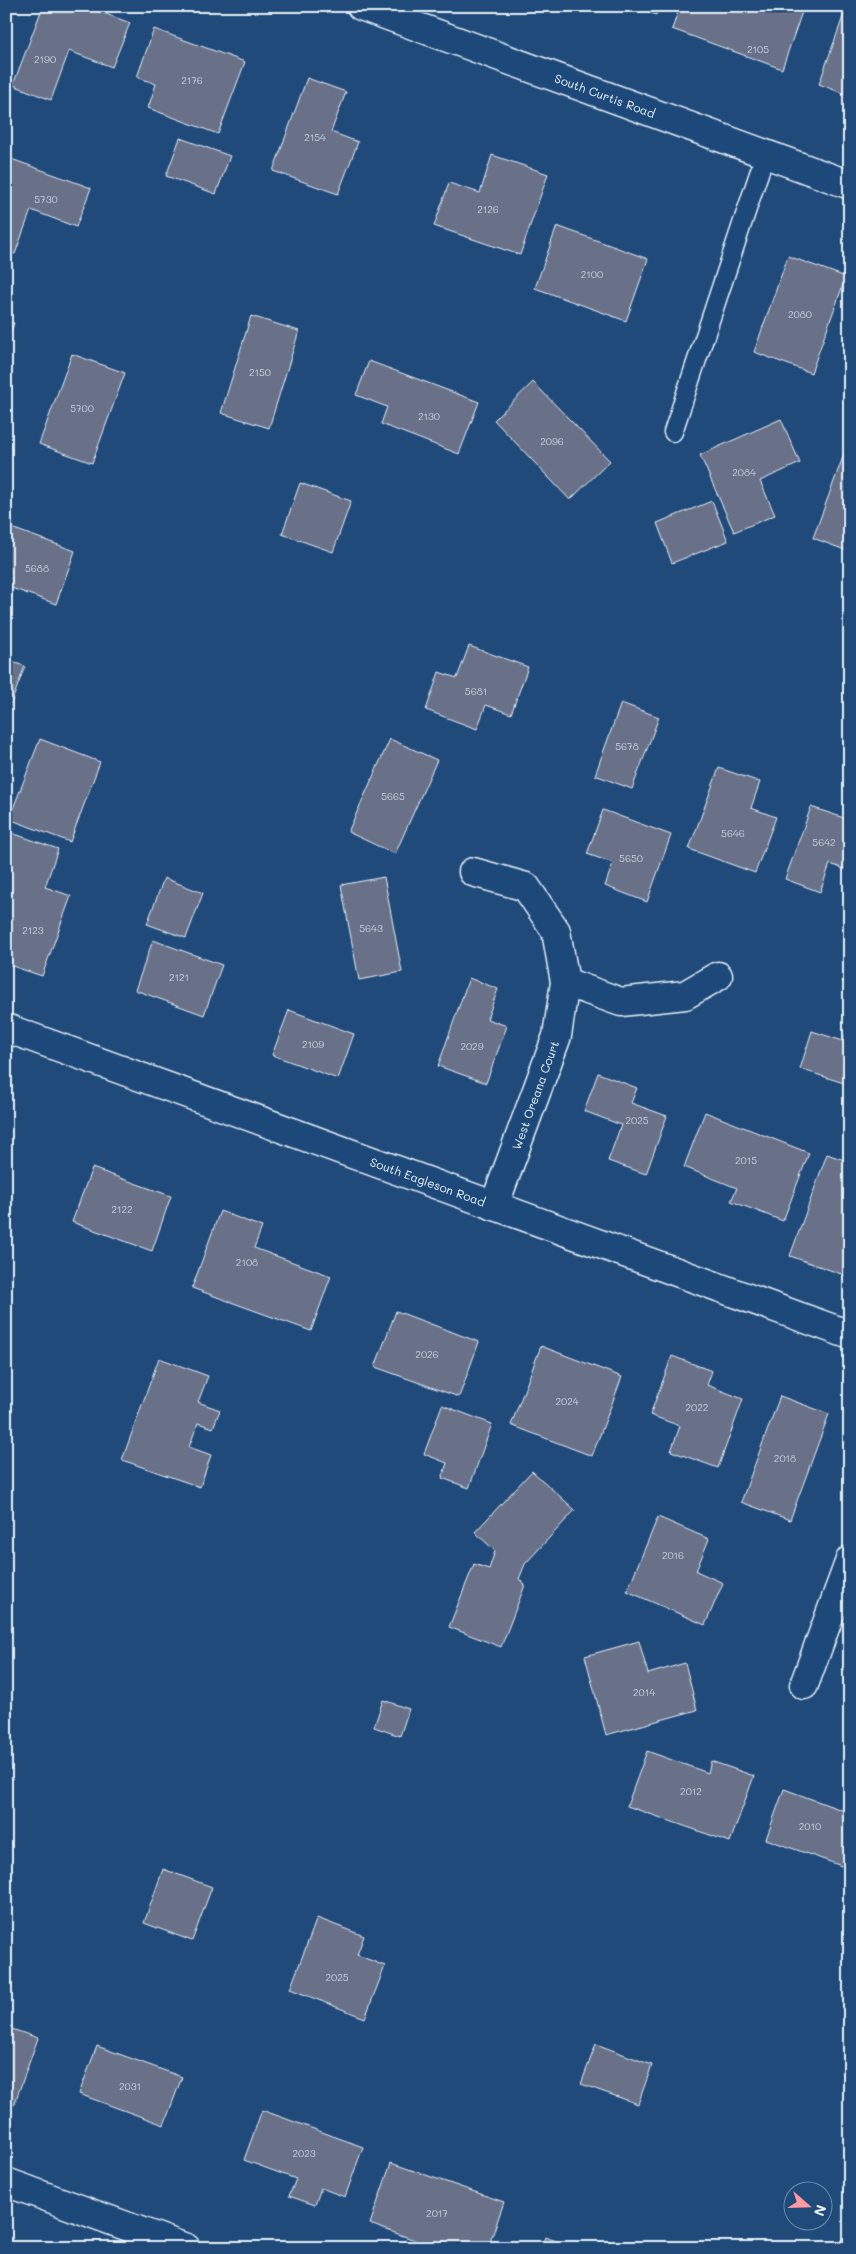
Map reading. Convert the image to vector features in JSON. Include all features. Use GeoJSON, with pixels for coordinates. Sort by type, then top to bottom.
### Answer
{"type":"FeatureCollection","features":[{"type":"Feature","properties":{"kind":"street","name":"South Curtis Road"},"geometry":{"type":"LineString","coordinates":[[361,6],[850,185]]}},
{"type":"Feature","properties":{"kind":"street","name":"West Oreana Court"},"geometry":{"type":"LineString","coordinates":[[473,872],[526,887],[556,931],[565,982],[557,1036],[494,1206]]}},
{"type":"Feature","properties":{"kind":"street"},"geometry":{"type":"LineString","coordinates":[[565,982],[621,1002],[685,995],[718,976]]}},
{"type":"Feature","properties":{"kind":"street","name":"South Eagleson Road"},"geometry":{"type":"LineString","coordinates":[[6,1028],[850,1335]]}},
{"type":"Feature","properties":{"kind":"street"},"geometry":{"type":"LineString","coordinates":[[804,1685],[850,1560]]}},
{"type":"Feature","properties":{"kind":"street"},"geometry":{"type":"LineString","coordinates":[[6,2182],[186,2248]]}},
{"type":"Feature","properties":{"kind":"lane"},"geometry":{"type":"LineString","coordinates":[[673,432],[766,154]]}},
{"type":"Feature","properties":{"kind":"building"},"geometry":{"type":"Polygon","coordinates":[[[43,6],[85,6],[130,23],[112,67],[69,51],[51,100],[13,85],[43,6]]]}},
{"type":"Feature","properties":{"kind":"building"},"geometry":{"type":"Polygon","coordinates":[[[634,6],[660,6],[656,15],[634,6]]]}},
{"type":"Feature","properties":{"kind":"building"},"geometry":{"type":"Polygon","coordinates":[[[680,6],[786,6],[802,12],[782,69],[672,29],[680,6]]]}},
{"type":"Feature","properties":{"kind":"building"},"geometry":{"type":"Polygon","coordinates":[[[850,13],[850,96],[819,84],[844,14],[849,16],[850,13]]]}},
{"type":"Feature","properties":{"kind":"building"},"geometry":{"type":"Polygon","coordinates":[[[154,29],[245,62],[218,134],[148,108],[156,84],[137,77],[154,29]]]}},
{"type":"Feature","properties":{"kind":"building"},"geometry":{"type":"Polygon","coordinates":[[[307,78],[346,92],[331,132],[358,142],[338,194],[273,171],[307,78]]]}},
{"type":"Feature","properties":{"kind":"building"},"geometry":{"type":"Polygon","coordinates":[[[180,138],[230,156],[216,194],[166,176],[180,138]]]}},
{"type":"Feature","properties":{"kind":"building"},"geometry":{"type":"Polygon","coordinates":[[[492,155],[548,174],[520,255],[434,226],[449,183],[480,193],[492,155]]]}},
{"type":"Feature","properties":{"kind":"building"},"geometry":{"type":"Polygon","coordinates":[[[6,157],[91,188],[76,227],[31,210],[15,254],[6,251],[6,157]]]}},
{"type":"Feature","properties":{"kind":"building"},"geometry":{"type":"Polygon","coordinates":[[[557,226],[648,259],[626,321],[535,288],[557,226]]]}},
{"type":"Feature","properties":{"kind":"building"},"geometry":{"type":"Polygon","coordinates":[[[788,256],[846,277],[811,373],[754,352],[788,256]]]}},
{"type":"Feature","properties":{"kind":"building"},"geometry":{"type":"Polygon","coordinates":[[[251,316],[299,331],[269,428],[221,413],[251,316]]]}},
{"type":"Feature","properties":{"kind":"building"},"geometry":{"type":"Polygon","coordinates":[[[6,320],[14,323],[6,345],[6,320]]]}},
{"type":"Feature","properties":{"kind":"building"},"geometry":{"type":"Polygon","coordinates":[[[72,354],[125,373],[92,463],[39,444],[72,354]]]}},
{"type":"Feature","properties":{"kind":"building"},"geometry":{"type":"Polygon","coordinates":[[[369,361],[479,402],[459,454],[381,424],[387,407],[356,395],[369,361]]]}},
{"type":"Feature","properties":{"kind":"building"},"geometry":{"type":"Polygon","coordinates":[[[533,382],[610,461],[570,500],[494,420],[533,382]]]}},
{"type":"Feature","properties":{"kind":"building"},"geometry":{"type":"Polygon","coordinates":[[[781,419],[800,463],[760,481],[775,515],[734,532],[700,455],[781,419]]]}},
{"type":"Feature","properties":{"kind":"building"},"geometry":{"type":"Polygon","coordinates":[[[850,438],[850,552],[813,538],[850,438]]]}},
{"type":"Feature","properties":{"kind":"building"},"geometry":{"type":"Polygon","coordinates":[[[300,483],[351,501],[333,552],[282,534],[300,483]]]}},
{"type":"Feature","properties":{"kind":"building"},"geometry":{"type":"Polygon","coordinates":[[[712,501],[728,541],[672,563],[657,523],[712,501]]]}},
{"type":"Feature","properties":{"kind":"building"},"geometry":{"type":"Polygon","coordinates":[[[6,526],[75,551],[56,604],[6,586],[6,526]]]}},
{"type":"Feature","properties":{"kind":"building"},"geometry":{"type":"Polygon","coordinates":[[[469,646],[528,667],[511,714],[486,705],[477,729],[426,710],[439,672],[457,678],[469,646]]]}},
{"type":"Feature","properties":{"kind":"building"},"geometry":{"type":"Polygon","coordinates":[[[6,660],[25,666],[6,717],[6,660]]]}},
{"type":"Feature","properties":{"kind":"building"},"geometry":{"type":"Polygon","coordinates":[[[621,703],[659,717],[632,789],[595,775],[621,703]]]}},
{"type":"Feature","properties":{"kind":"building"},"geometry":{"type":"Polygon","coordinates":[[[40,739],[100,762],[70,842],[9,819],[40,739]]]}},
{"type":"Feature","properties":{"kind":"building"},"geometry":{"type":"Polygon","coordinates":[[[390,739],[437,760],[395,854],[348,832],[390,739]]]}},
{"type":"Feature","properties":{"kind":"building"},"geometry":{"type":"Polygon","coordinates":[[[719,768],[760,782],[751,808],[776,817],[755,873],[689,849],[719,768]]]}},
{"type":"Feature","properties":{"kind":"building"},"geometry":{"type":"Polygon","coordinates":[[[811,807],[850,820],[850,871],[830,864],[820,892],[785,879],[811,807]]]}},
{"type":"Feature","properties":{"kind":"building"},"geometry":{"type":"Polygon","coordinates":[[[603,810],[671,835],[647,902],[605,886],[613,863],[587,854],[603,810]]]}},
{"type":"Feature","properties":{"kind":"building"},"geometry":{"type":"Polygon","coordinates":[[[6,831],[58,849],[45,887],[71,896],[42,976],[6,964],[6,831]]]}},
{"type":"Feature","properties":{"kind":"building"},"geometry":{"type":"Polygon","coordinates":[[[384,877],[402,972],[359,980],[341,885],[384,877]]]}},
{"type":"Feature","properties":{"kind":"building"},"geometry":{"type":"Polygon","coordinates":[[[164,878],[203,893],[186,938],[147,924],[164,878]]]}},
{"type":"Feature","properties":{"kind":"building"},"geometry":{"type":"Polygon","coordinates":[[[153,940],[222,965],[204,1015],[135,990],[153,940]]]}},
{"type":"Feature","properties":{"kind":"building"},"geometry":{"type":"Polygon","coordinates":[[[850,955],[850,984],[842,982],[850,955]]]}},
{"type":"Feature","properties":{"kind":"building"},"geometry":{"type":"Polygon","coordinates":[[[469,978],[498,989],[487,1019],[507,1026],[486,1083],[438,1066],[469,978]]]}},
{"type":"Feature","properties":{"kind":"building"},"geometry":{"type":"Polygon","coordinates":[[[289,1010],[354,1034],[338,1079],[272,1055],[289,1010]]]}},
{"type":"Feature","properties":{"kind":"building"},"geometry":{"type":"Polygon","coordinates":[[[850,1020],[850,1085],[800,1069],[812,1031],[843,1041],[850,1020]]]}},
{"type":"Feature","properties":{"kind":"building"},"geometry":{"type":"Polygon","coordinates":[[[598,1073],[637,1088],[631,1103],[667,1116],[646,1174],[608,1161],[621,1125],[584,1111],[598,1073]]]}},
{"type":"Feature","properties":{"kind":"building"},"geometry":{"type":"Polygon","coordinates":[[[705,1112],[809,1153],[783,1221],[731,1201],[737,1188],[684,1167],[705,1112]]]}},
{"type":"Feature","properties":{"kind":"building"},"geometry":{"type":"Polygon","coordinates":[[[827,1154],[850,1162],[850,1277],[790,1256],[827,1154]]]}},
{"type":"Feature","properties":{"kind":"building"},"geometry":{"type":"Polygon","coordinates":[[[92,1168],[171,1196],[152,1251],[72,1222],[92,1168]]]}},
{"type":"Feature","properties":{"kind":"building"},"geometry":{"type":"Polygon","coordinates":[[[220,1211],[262,1227],[254,1248],[331,1276],[311,1331],[192,1288],[220,1211]]]}},
{"type":"Feature","properties":{"kind":"building"},"geometry":{"type":"Polygon","coordinates":[[[396,1311],[479,1342],[459,1397],[375,1367],[396,1311]]]}},
{"type":"Feature","properties":{"kind":"building"},"geometry":{"type":"Polygon","coordinates":[[[541,1346],[622,1377],[592,1456],[511,1425],[541,1346]]]}},
{"type":"Feature","properties":{"kind":"building"},"geometry":{"type":"Polygon","coordinates":[[[672,1356],[712,1371],[707,1385],[743,1399],[718,1468],[671,1451],[680,1426],[650,1415],[672,1356]]]}},
{"type":"Feature","properties":{"kind":"building"},"geometry":{"type":"Polygon","coordinates":[[[159,1358],[208,1376],[198,1402],[220,1410],[213,1428],[198,1423],[189,1447],[211,1455],[200,1487],[122,1460],[159,1358]]]}},
{"type":"Feature","properties":{"kind":"building"},"geometry":{"type":"Polygon","coordinates":[[[780,1396],[829,1414],[790,1520],[741,1502],[780,1396]]]}},
{"type":"Feature","properties":{"kind":"building"},"geometry":{"type":"Polygon","coordinates":[[[442,1405],[492,1424],[469,1488],[442,1478],[447,1463],[424,1454],[442,1405]]]}},
{"type":"Feature","properties":{"kind":"building"},"geometry":{"type":"Polygon","coordinates":[[[532,1471],[575,1510],[525,1564],[519,1579],[525,1585],[501,1647],[449,1627],[474,1564],[489,1569],[495,1551],[475,1532],[532,1471]]]}},
{"type":"Feature","properties":{"kind":"building"},"geometry":{"type":"Polygon","coordinates":[[[658,1517],[709,1539],[696,1571],[723,1583],[705,1625],[627,1591],[658,1517]]]}},
{"type":"Feature","properties":{"kind":"building"},"geometry":{"type":"Polygon","coordinates":[[[639,1641],[648,1674],[685,1663],[697,1710],[606,1735],[585,1656],[639,1641]]]}},
{"type":"Feature","properties":{"kind":"building"},"geometry":{"type":"Polygon","coordinates":[[[383,1700],[409,1709],[400,1736],[374,1727],[383,1700]]]}},
{"type":"Feature","properties":{"kind":"building"},"geometry":{"type":"Polygon","coordinates":[[[647,1751],[708,1773],[711,1761],[754,1776],[730,1842],[627,1806],[647,1751]]]}},
{"type":"Feature","properties":{"kind":"building"},"geometry":{"type":"Polygon","coordinates":[[[784,1789],[850,1813],[850,1869],[766,1839],[784,1789]]]}},
{"type":"Feature","properties":{"kind":"building"},"geometry":{"type":"Polygon","coordinates":[[[163,1869],[212,1887],[192,1941],[144,1923],[163,1869]]]}},
{"type":"Feature","properties":{"kind":"building"},"geometry":{"type":"Polygon","coordinates":[[[317,1918],[364,1936],[357,1955],[385,1966],[365,2018],[290,1989],[317,1918]]]}},
{"type":"Feature","properties":{"kind":"building"},"geometry":{"type":"Polygon","coordinates":[[[6,2027],[38,2038],[14,2105],[6,2102],[6,2027]]]}},
{"type":"Feature","properties":{"kind":"building"},"geometry":{"type":"Polygon","coordinates":[[[596,2044],[652,2065],[638,2104],[581,2084],[596,2044]]]}},
{"type":"Feature","properties":{"kind":"building"},"geometry":{"type":"Polygon","coordinates":[[[97,2046],[182,2077],[164,2125],[79,2094],[97,2046]]]}},
{"type":"Feature","properties":{"kind":"building"},"geometry":{"type":"Polygon","coordinates":[[[262,2110],[363,2147],[345,2197],[321,2188],[315,2205],[289,2196],[296,2179],[244,2160],[262,2110]]]}},
{"type":"Feature","properties":{"kind":"building"},"geometry":{"type":"Polygon","coordinates":[[[391,2163],[504,2202],[488,2248],[437,2248],[370,2224],[391,2163]]]}},
{"type":"Feature","properties":{"kind":"building"},"geometry":{"type":"Polygon","coordinates":[[[545,2237],[576,2248],[541,2248],[545,2237]]]}}]}
